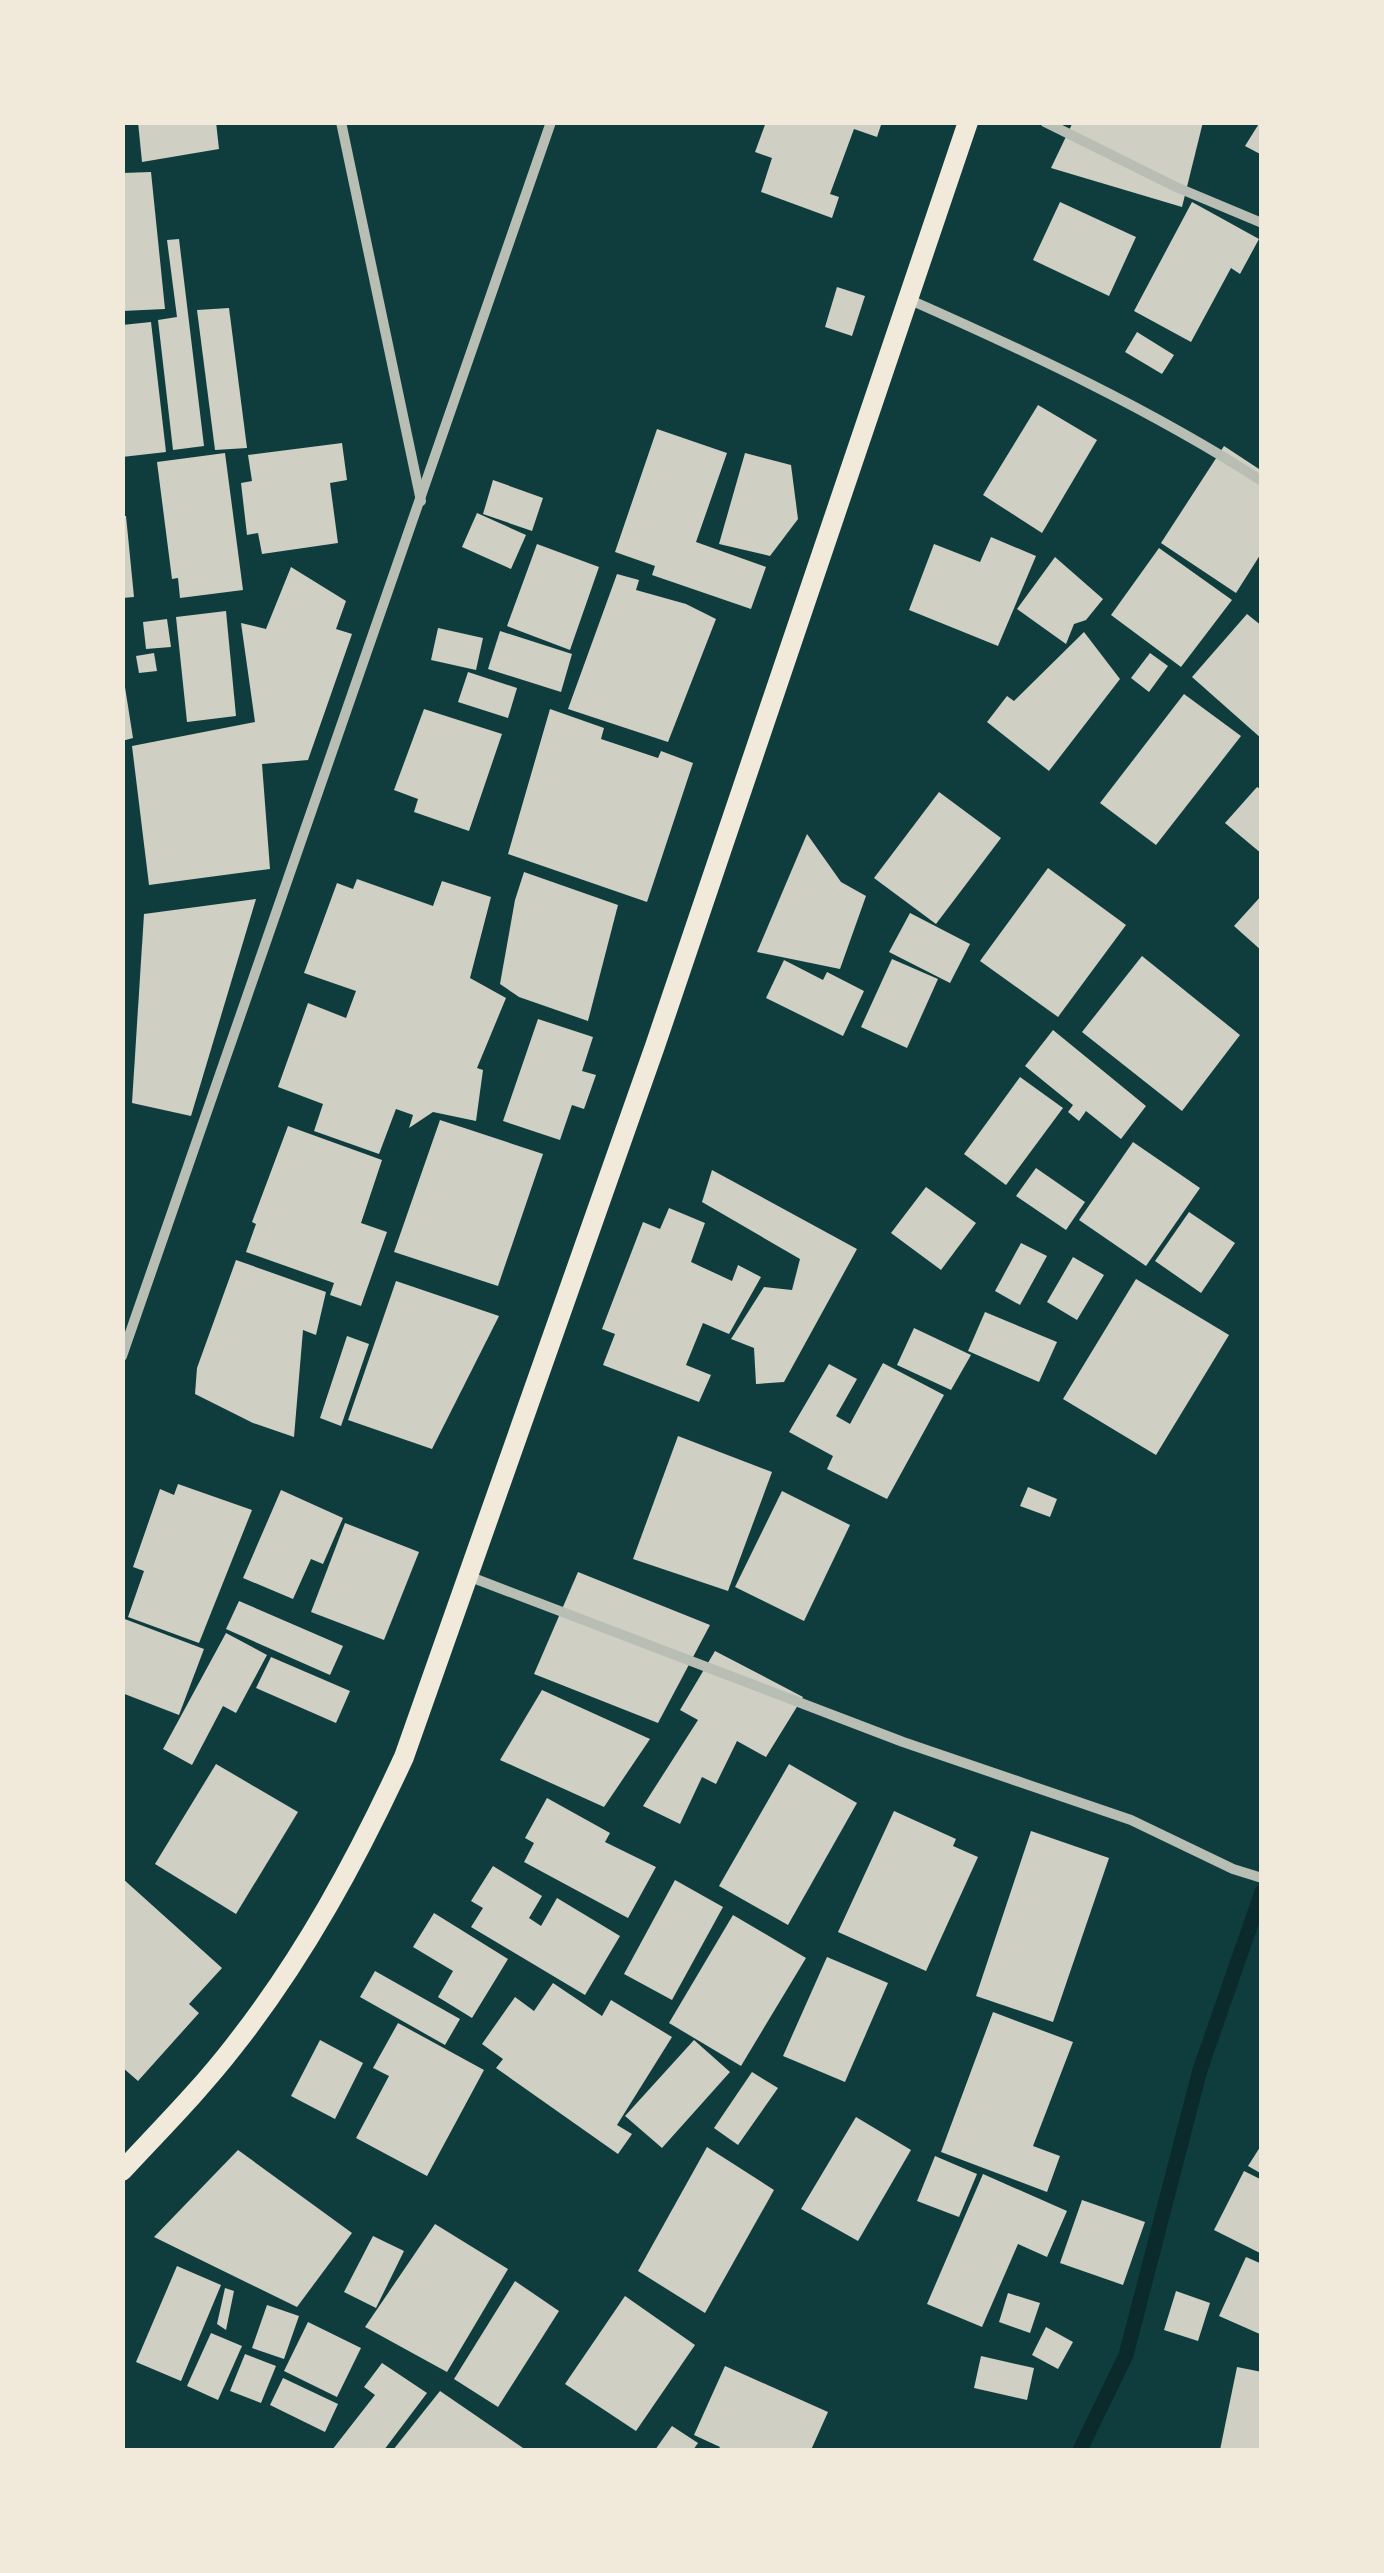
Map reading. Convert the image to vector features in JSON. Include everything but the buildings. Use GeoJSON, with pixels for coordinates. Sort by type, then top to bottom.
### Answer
{"type":"FeatureCollection","features":[{"type":"Feature","properties":{"kind":"main road"},"geometry":{"type":"LineString","coordinates":[[122,2172],[234,2047],[303,1950],[364,1844],[404,1756],[968,122]]}},
{"type":"Feature","properties":{"kind":"street"},"geometry":{"type":"LineString","coordinates":[[341,122],[374,299],[421,502]]}},
{"type":"Feature","properties":{"kind":"street"},"geometry":{"type":"LineString","coordinates":[[122,1356],[552,122]]}},
{"type":"Feature","properties":{"kind":"street"},"geometry":{"type":"LineString","coordinates":[[1045,122],[1176,187],[1262,222]]}},
{"type":"Feature","properties":{"kind":"street"},"geometry":{"type":"LineString","coordinates":[[908,299],[1042,358],[1203,443],[1262,481]]}},
{"type":"Feature","properties":{"kind":"street"},"geometry":{"type":"LineString","coordinates":[[468,1576],[903,1742],[1132,1820],[1233,1869],[1262,1878]]}},
{"type":"Feature","properties":{"kind":"waterway"},"geometry":{"type":"LineString","coordinates":[[1080,2450],[1126,2355],[1200,2070],[1262,1892]]}}]}
